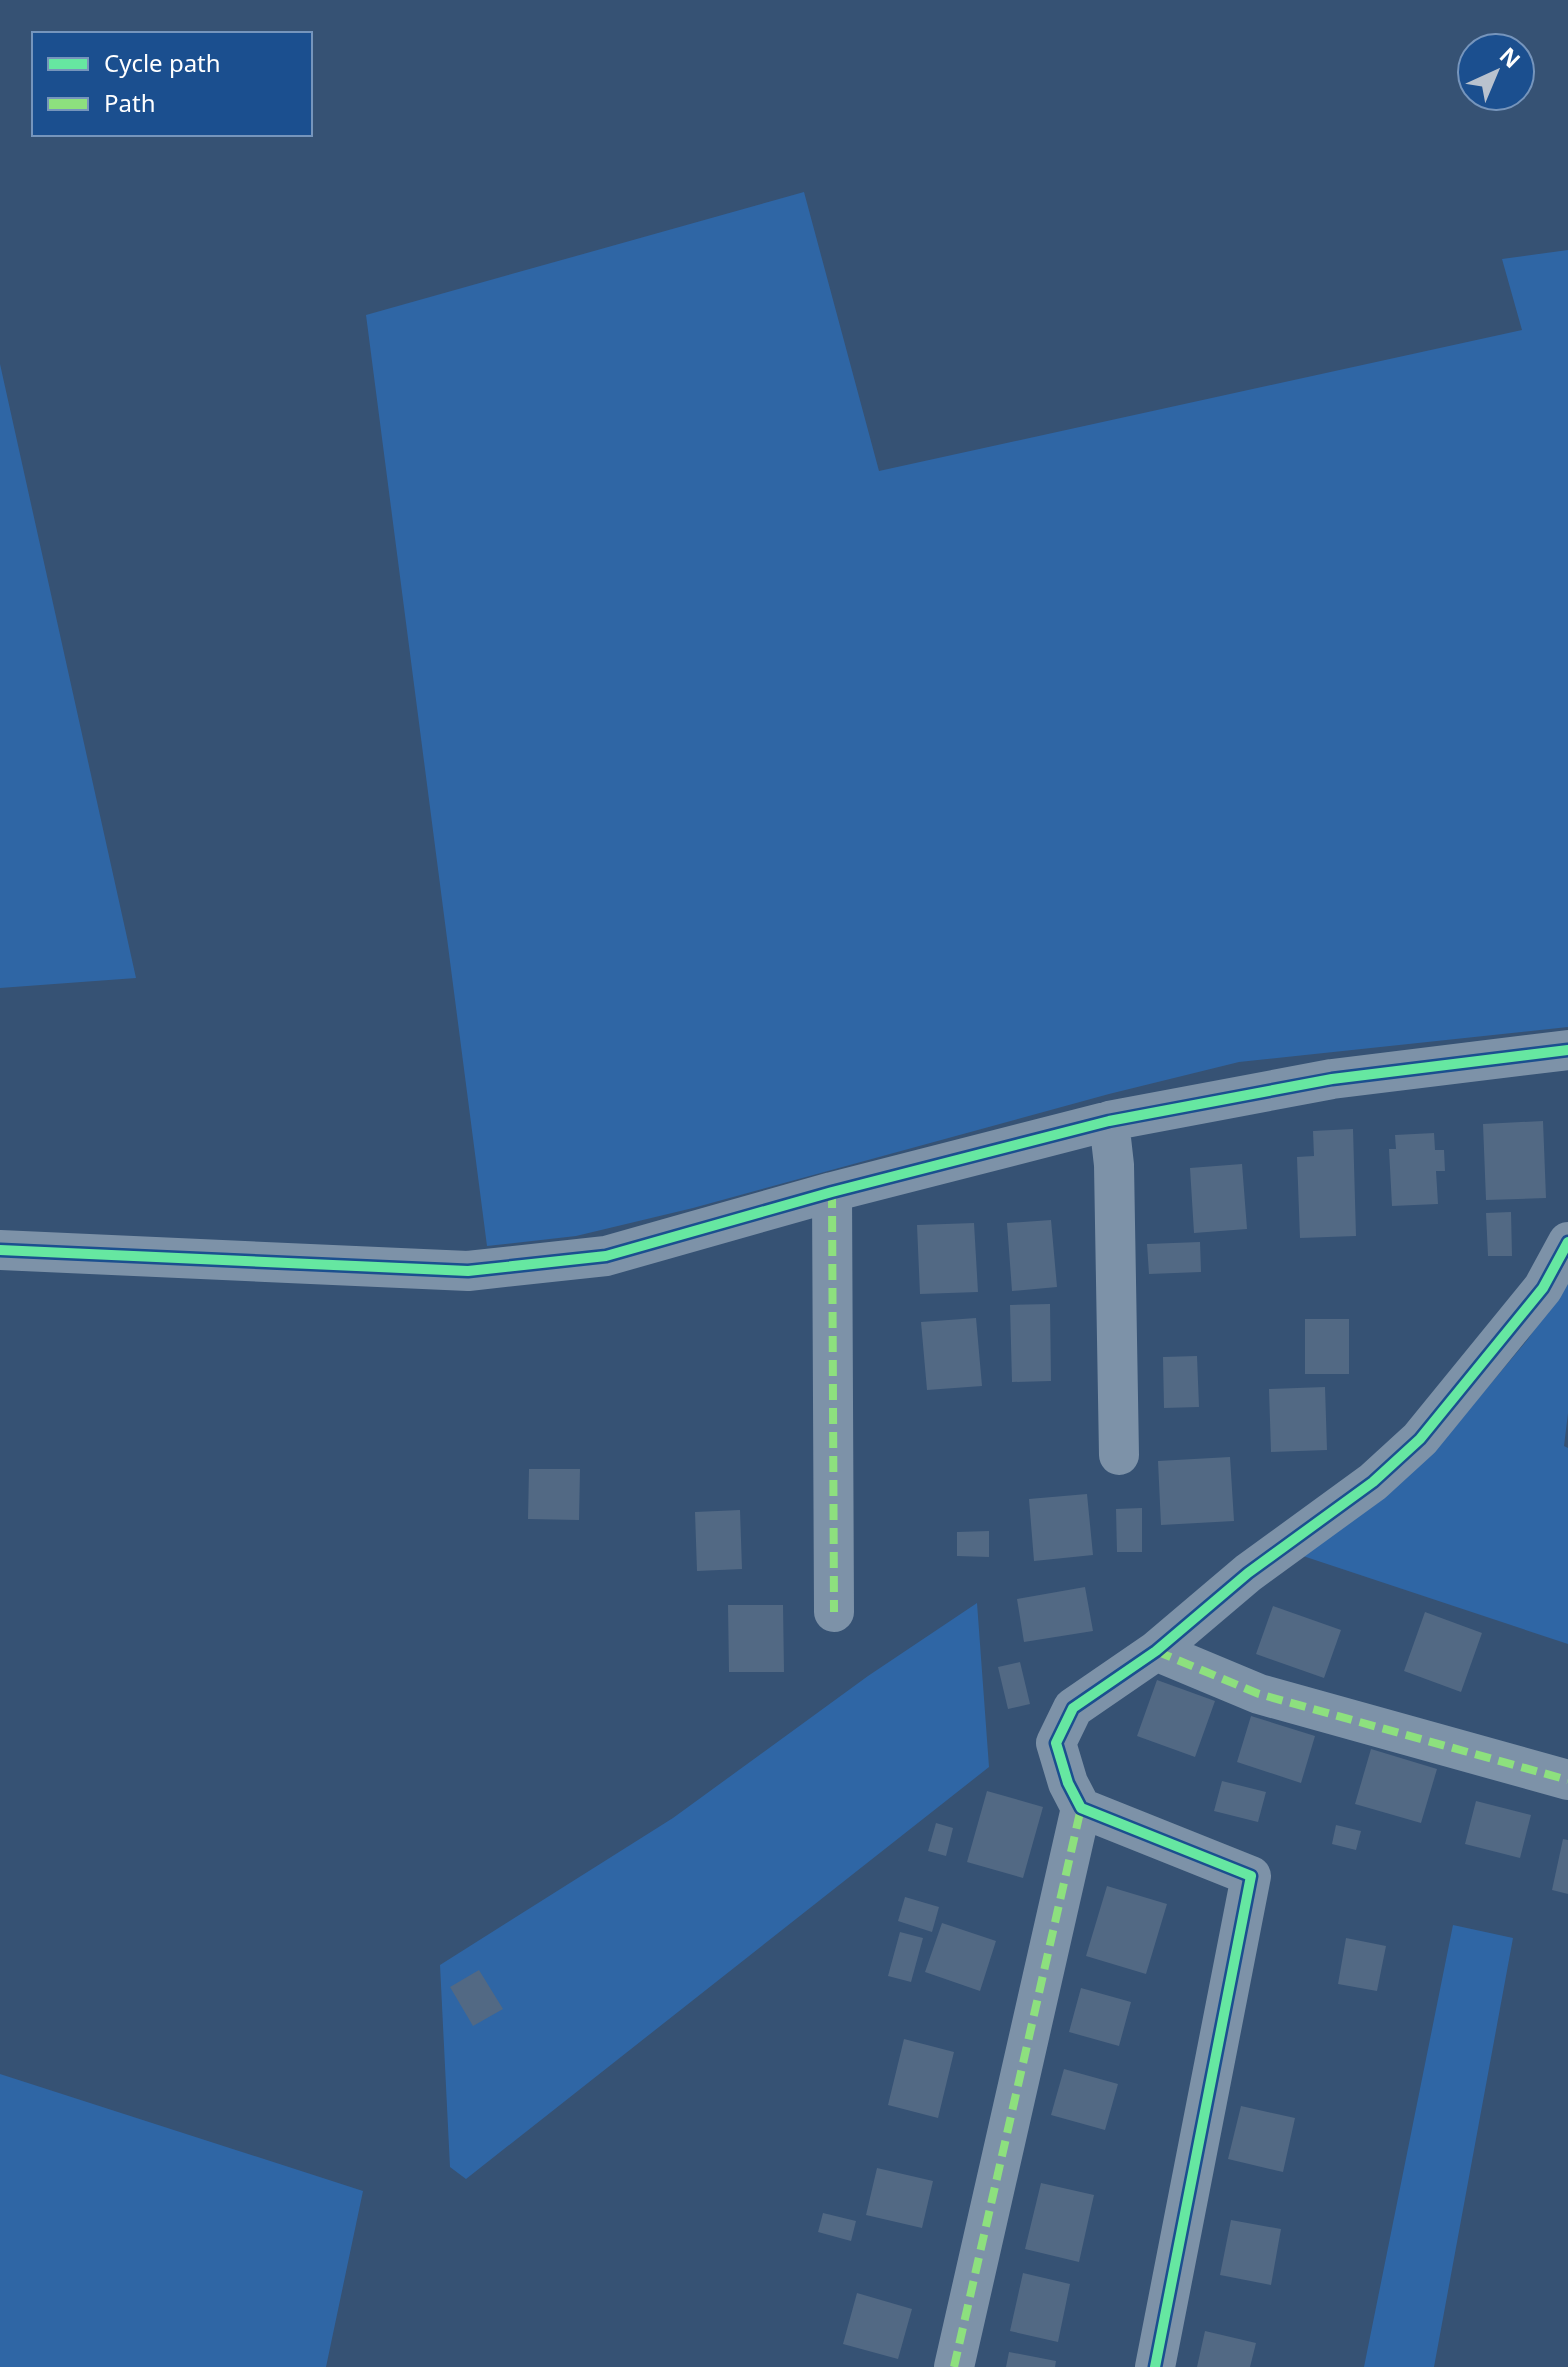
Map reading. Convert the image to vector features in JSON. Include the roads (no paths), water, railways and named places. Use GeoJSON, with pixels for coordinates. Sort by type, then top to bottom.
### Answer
{"type":"FeatureCollection","features":[{"type":"Feature","properties":{"kind":"street"},"geometry":{"type":"LineString","coordinates":[[0,1250],[468,1271],[606,1256],[832,1192],[1109,1121],[1332,1079],[1568,1050]]}},
{"type":"Feature","properties":{"kind":"street"},"geometry":{"type":"LineString","coordinates":[[1109,1121],[1114,1165],[1119,1455]]}},
{"type":"Feature","properties":{"kind":"street"},"geometry":{"type":"LineString","coordinates":[[832,1192],[834,1612]]}},
{"type":"Feature","properties":{"kind":"street"},"geometry":{"type":"LineString","coordinates":[[954,2367],[1081,1808],[1068,1783],[1056,1743],[1073,1708],[1156,1651],[1248,1573],[1373,1482],[1420,1439],[1543,1288],[1568,1242]]}},
{"type":"Feature","properties":{"kind":"street"},"geometry":{"type":"LineString","coordinates":[[1156,1651],[1259,1694],[1568,1780]]}},
{"type":"Feature","properties":{"kind":"street"},"geometry":{"type":"LineString","coordinates":[[1081,1808],[1251,1876],[1155,2367]]}}]}
